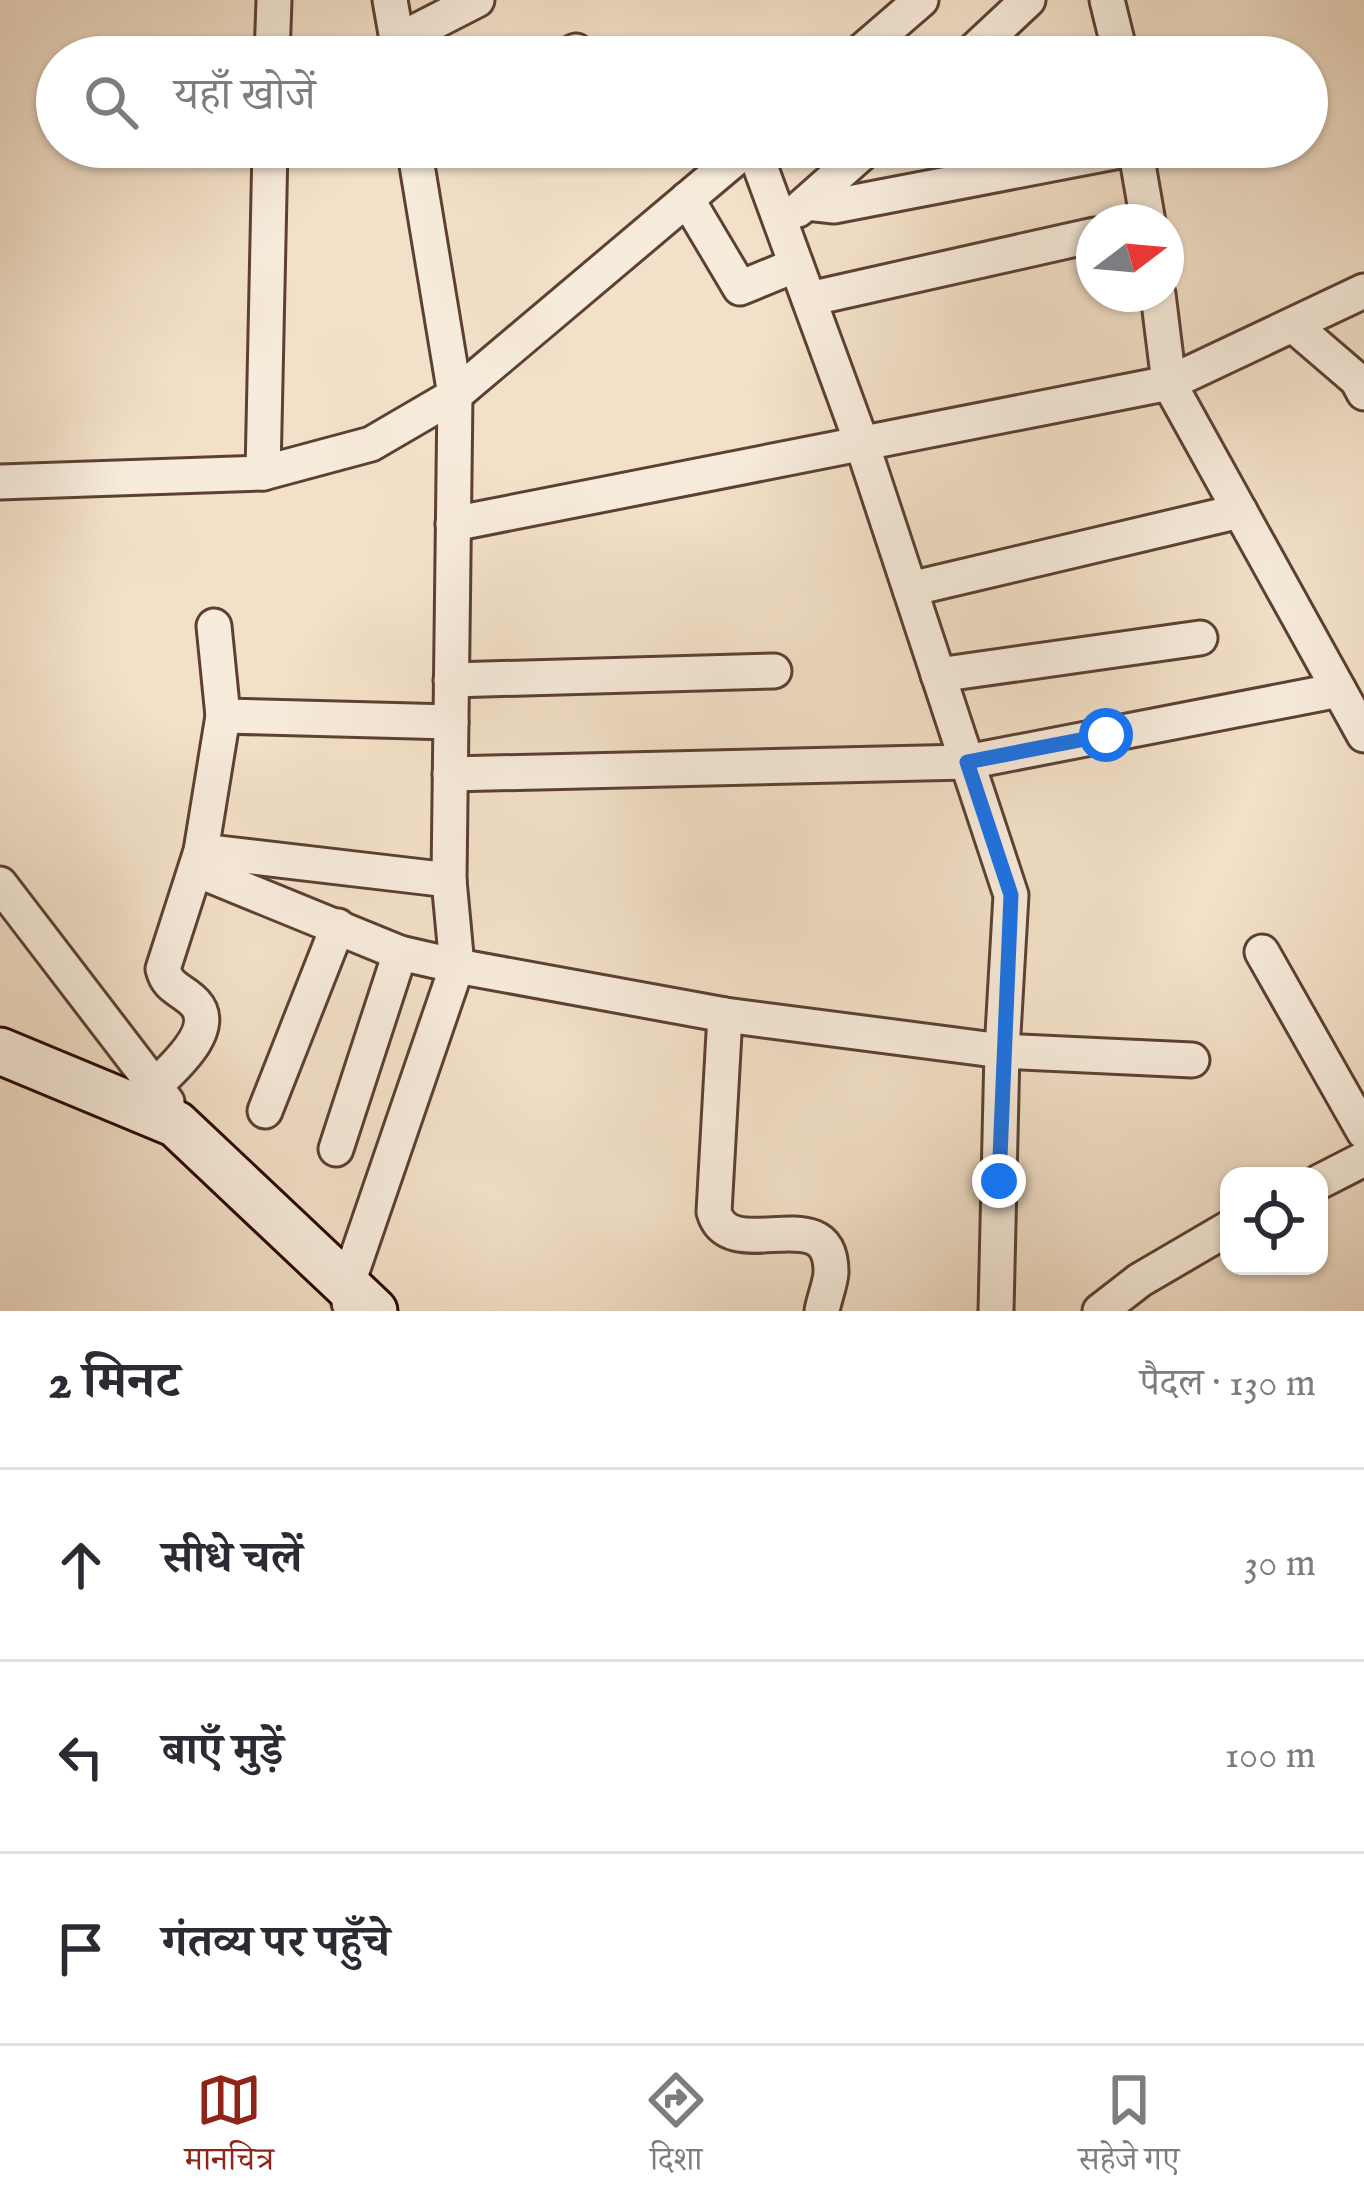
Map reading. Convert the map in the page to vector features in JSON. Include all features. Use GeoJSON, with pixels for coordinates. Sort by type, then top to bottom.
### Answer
{"type":"FeatureCollection","features":[{"type":"Feature","properties":{"kind":"street"},"geometry":{"type":"LineString","coordinates":[[273,36],[274,0]]}},
{"type":"Feature","properties":{"kind":"street"},"geometry":{"type":"LineString","coordinates":[[390,0],[396,36]]}},
{"type":"Feature","properties":{"kind":"street"},"geometry":{"type":"LineString","coordinates":[[419,36],[477,0]]}},
{"type":"Feature","properties":{"kind":"street"},"geometry":{"type":"LineString","coordinates":[[879,36],[921,0]]}},
{"type":"Feature","properties":{"kind":"street"},"geometry":{"type":"LineString","coordinates":[[989,36],[1028,0]]}},
{"type":"Feature","properties":{"kind":"street"},"geometry":{"type":"LineString","coordinates":[[1107,0],[1116,36]]}},
{"type":"Feature","properties":{"kind":"street"},"geometry":{"type":"LineString","coordinates":[[263,473],[270,168]]}},
{"type":"Feature","properties":{"kind":"street"},"geometry":{"type":"LineString","coordinates":[[0,884],[166,1104],[357,1302],[457,966],[448,880],[455,394],[417,168]]}},
{"type":"Feature","properties":{"kind":"street"},"geometry":{"type":"LineString","coordinates":[[0,482],[263,473],[371,444],[455,394],[725,168]]}},
{"type":"Feature","properties":{"kind":"street"},"geometry":{"type":"LineString","coordinates":[[759,168],[862,444],[1011,895],[996,1311]]}},
{"type":"Feature","properties":{"kind":"street"},"geometry":{"type":"LineString","coordinates":[[781,225],[845,168]]}},
{"type":"Feature","properties":{"kind":"street"},"geometry":{"type":"LineString","coordinates":[[807,202],[834,206],[1028,168]]}},
{"type":"Feature","properties":{"kind":"street"},"geometry":{"type":"LineString","coordinates":[[1139,168],[1145,204]]}},
{"type":"Feature","properties":{"kind":"street"},"geometry":{"type":"LineString","coordinates":[[687,199],[740,288],[796,265]]}},
{"type":"Feature","properties":{"kind":"street"},"geometry":{"type":"LineString","coordinates":[[809,299],[1076,239]]}},
{"type":"Feature","properties":{"kind":"street"},"geometry":{"type":"LineString","coordinates":[[453,524],[1169,383],[1364,291]]}},
{"type":"Feature","properties":{"kind":"street"},"geometry":{"type":"LineString","coordinates":[[1160,312],[1169,383],[1364,735]]}},
{"type":"Feature","properties":{"kind":"street"},"geometry":{"type":"LineString","coordinates":[[1293,325],[1357,380],[1364,393]]}},
{"type":"Feature","properties":{"kind":"street"},"geometry":{"type":"LineString","coordinates":[[910,589],[1240,512]]}},
{"type":"Feature","properties":{"kind":"street"},"geometry":{"type":"LineString","coordinates":[[166,1104],[200,1011],[171,987],[163,969],[199,860],[223,716],[214,626]]}},
{"type":"Feature","properties":{"kind":"street"},"geometry":{"type":"LineString","coordinates":[[938,675],[1200,638]]}},
{"type":"Feature","properties":{"kind":"street"},"geometry":{"type":"LineString","coordinates":[[451,680],[774,670]]}},
{"type":"Feature","properties":{"kind":"street"},"geometry":{"type":"LineString","coordinates":[[450,774],[967,762],[1339,690]]}},
{"type":"Feature","properties":{"kind":"street"},"geometry":{"type":"LineString","coordinates":[[223,716],[451,722]]}},
{"type":"Feature","properties":{"kind":"street"},"geometry":{"type":"LineString","coordinates":[[199,860],[448,880]]}},
{"type":"Feature","properties":{"kind":"street"},"geometry":{"type":"LineString","coordinates":[[199,860],[400,953],[457,966],[725,1015],[1002,1051],[1192,1060]]}},
{"type":"Feature","properties":{"kind":"street"},"geometry":{"type":"LineString","coordinates":[[266,1111],[338,926]]}},
{"type":"Feature","properties":{"kind":"street"},"geometry":{"type":"LineString","coordinates":[[1262,952],[1364,1132]]}},
{"type":"Feature","properties":{"kind":"street"},"geometry":{"type":"LineString","coordinates":[[336,1149],[400,953]]}},
{"type":"Feature","properties":{"kind":"street"},"geometry":{"type":"LineString","coordinates":[[725,1015],[714,1212],[718,1225],[732,1235],[810,1234],[824,1246],[831,1273],[822,1311]]}},
{"type":"Feature","properties":{"kind":"street"},"geometry":{"type":"LineString","coordinates":[[0,1052],[166,1104]]}},
{"type":"Feature","properties":{"kind":"street"},"geometry":{"type":"LineString","coordinates":[[1328,1177],[1364,1159]]}},
{"type":"Feature","properties":{"kind":"street"},"geometry":{"type":"LineString","coordinates":[[1100,1311],[1140,1280],[1220,1233]]}},
{"type":"Feature","properties":{"kind":"route"},"geometry":{"type":"LineString","coordinates":[[999,1181],[1011,895],[967,762],[1106,735]]}}]}
